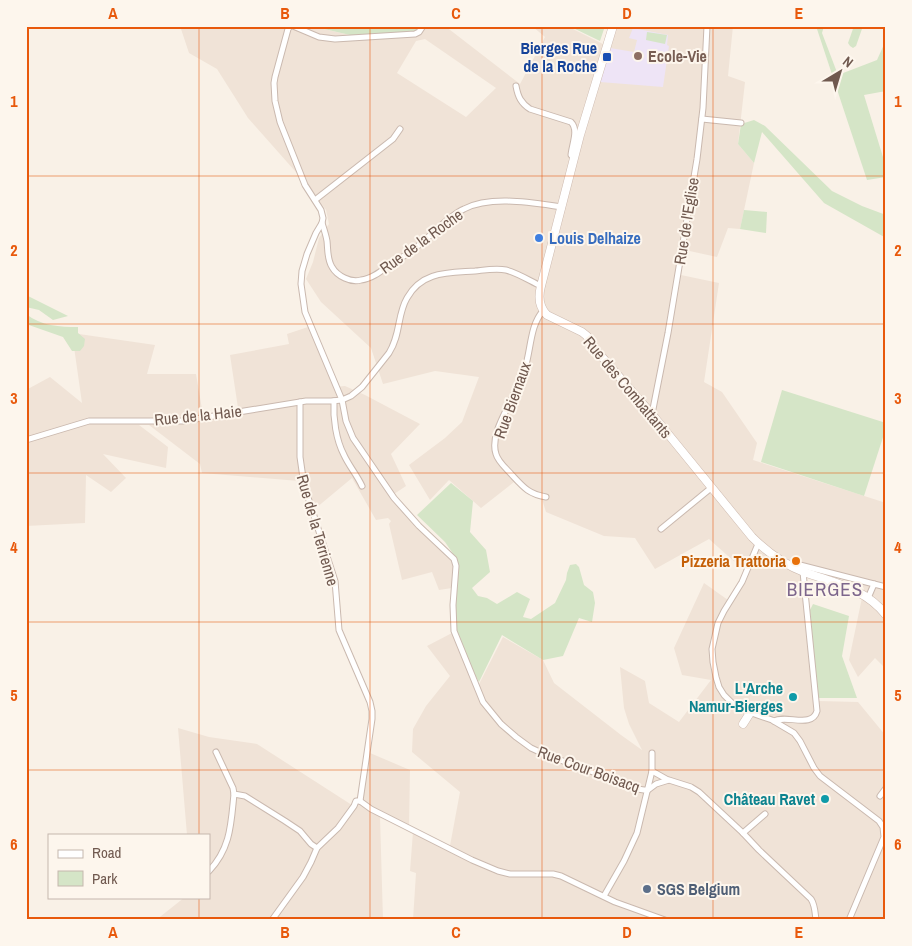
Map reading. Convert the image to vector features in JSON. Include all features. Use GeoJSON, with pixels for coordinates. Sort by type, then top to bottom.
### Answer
{"type":"FeatureCollection","features":[{"type":"Feature","properties":{"kind":"street"},"geometry":{"type":"LineString","coordinates":[[322,222],[321,210],[302,178],[284,133],[275,101],[275,76],[288,29],[291,26],[319,36],[335,39],[415,34],[423,26]]}},
{"type":"Feature","properties":{"kind":"street"},"geometry":{"type":"LineString","coordinates":[[543,310],[539,297],[541,286],[580,135],[613,26]]}},
{"type":"Feature","properties":{"kind":"street","name":"Rue de l'Eglise"},"geometry":{"type":"LineString","coordinates":[[652,414],[668,333],[697,159],[702,119],[707,26]]}},
{"type":"Feature","properties":{"kind":"street"},"geometry":{"type":"LineString","coordinates":[[516,86],[518,96],[525,105],[571,122],[574,125],[575,132],[571,155],[575,158]]}},
{"type":"Feature","properties":{"kind":"street"},"geometry":{"type":"LineString","coordinates":[[702,119],[741,123]]}},
{"type":"Feature","properties":{"kind":"street"},"geometry":{"type":"LineString","coordinates":[[315,200],[393,139],[400,130]]}},
{"type":"Feature","properties":{"kind":"street","name":"Rue de la Roche"},"geometry":{"type":"LineString","coordinates":[[322,222],[327,239],[329,261],[333,269],[345,278],[360,281],[374,276],[419,245],[452,216],[475,204],[504,201],[529,202],[562,207]]}},
{"type":"Feature","properties":{"kind":"street","name":"Rue Cour Boisacq"},"geometry":{"type":"LineString","coordinates":[[322,222],[302,271],[301,284],[305,312],[342,400],[350,431],[387,488],[419,526],[454,559],[456,566],[453,605],[454,631],[484,702],[501,724],[530,748],[544,754],[631,788],[648,790],[656,784],[669,780]]}},
{"type":"Feature","properties":{"kind":"street"},"geometry":{"type":"LineString","coordinates":[[342,400],[351,396],[362,387],[389,353],[397,336],[405,302],[411,292],[426,278],[442,273],[498,269],[507,270],[541,286]]}},
{"type":"Feature","properties":{"kind":"street","name":"Rue des Combattants"},"geometry":{"type":"LineString","coordinates":[[543,310],[547,315],[587,336],[596,350],[652,414],[758,544],[795,568],[845,586],[868,598],[886,615]]}},
{"type":"Feature","properties":{"kind":"street","name":"Rue Biernaux"},"geometry":{"type":"LineString","coordinates":[[543,310],[537,318],[522,374],[499,424],[496,433],[495,450],[497,457],[503,465],[527,490],[536,495],[546,497]]}},
{"type":"Feature","properties":{"kind":"street","name":"Rue de la Haie"},"geometry":{"type":"LineString","coordinates":[[26,440],[89,420],[183,421],[312,400],[342,400]]}},
{"type":"Feature","properties":{"kind":"street"},"geometry":{"type":"LineString","coordinates":[[334,401],[338,442],[362,486]]}},
{"type":"Feature","properties":{"kind":"street","name":"Rue de la Terrienne"},"geometry":{"type":"LineString","coordinates":[[300,402],[300,457],[304,484],[335,581],[337,619],[340,634],[370,702],[372,711],[360,801]]}},
{"type":"Feature","properties":{"kind":"street"},"geometry":{"type":"LineString","coordinates":[[661,529],[711,488]]}},
{"type":"Feature","properties":{"kind":"street"},"geometry":{"type":"LineString","coordinates":[[758,544],[742,582],[718,623],[712,649],[719,688],[739,708],[766,717],[794,733],[820,776],[879,821],[884,837],[849,920]]}},
{"type":"Feature","properties":{"kind":"street"},"geometry":{"type":"LineString","coordinates":[[795,568],[800,565],[886,587]]}},
{"type":"Feature","properties":{"kind":"street"},"geometry":{"type":"LineString","coordinates":[[774,721],[778,719],[810,720],[818,711],[804,572]]}},
{"type":"Feature","properties":{"kind":"street"},"geometry":{"type":"LineString","coordinates":[[868,598],[874,584]]}},
{"type":"Feature","properties":{"kind":"street"},"geometry":{"type":"LineString","coordinates":[[743,724],[750,713]]}},
{"type":"Feature","properties":{"kind":"street"},"geometry":{"type":"LineString","coordinates":[[210,869],[228,841],[234,794],[216,752]]}},
{"type":"Feature","properties":{"kind":"street"},"geometry":{"type":"LineString","coordinates":[[604,896],[637,833],[652,770],[652,753]]}},
{"type":"Feature","properties":{"kind":"street","name":"Rue Cour Boisacq"},"geometry":{"type":"LineString","coordinates":[[652,770],[669,780],[691,787],[699,792],[810,899],[813,903],[816,920]]}},
{"type":"Feature","properties":{"kind":"street"},"geometry":{"type":"LineString","coordinates":[[880,796],[886,788]]}},
{"type":"Feature","properties":{"kind":"street"},"geometry":{"type":"LineString","coordinates":[[234,794],[245,796],[277,816],[300,831],[317,848]]}},
{"type":"Feature","properties":{"kind":"street"},"geometry":{"type":"LineString","coordinates":[[272,920],[303,877],[317,848],[338,828],[356,801],[360,801],[472,860],[498,871],[510,874],[553,874],[561,876],[615,902],[665,920]]}},
{"type":"Feature","properties":{"kind":"street"},"geometry":{"type":"LineString","coordinates":[[743,833],[765,814]]}},
{"type":"Feature","properties":{"kind":"shaded area"},"geometry":{"type":"Polygon","coordinates":[[[180,26],[310,26],[350,35],[423,26],[445,26],[520,84],[545,37],[532,26],[567,26],[607,46],[614,26],[733,26],[728,76],[745,82],[738,144],[754,163],[740,229],[728,228],[717,257],[685,250],[681,275],[719,283],[704,382],[722,392],[757,443],[753,460],[886,503],[886,669],[875,658],[858,677],[849,660],[864,588],[853,579],[803,567],[810,612],[815,698],[818,701],[858,702],[886,736],[886,920],[413,920],[416,873],[410,871],[413,832],[449,851],[460,792],[412,752],[413,729],[426,706],[450,676],[427,646],[452,633],[476,690],[503,637],[543,660],[554,683],[642,750],[629,724],[624,708],[620,667],[645,681],[649,703],[679,722],[711,680],[682,675],[674,648],[704,583],[728,600],[746,572],[709,539],[655,569],[635,538],[604,536],[546,512],[542,499],[514,482],[481,508],[449,480],[430,500],[409,465],[445,438],[462,422],[479,377],[435,371],[383,384],[371,348],[321,302],[306,279],[313,262],[319,238],[329,224],[326,210],[310,188],[248,118],[217,69],[189,53],[180,26]],[[425,39],[416,41],[397,73],[466,117],[496,88],[425,39]]]}},
{"type":"Feature","properties":{"kind":"shaded area","name":"Ecole-Vie"},"geometry":{"type":"Polygon","coordinates":[[[633,28],[668,35],[667,45],[669,46],[663,87],[600,82],[610,48],[634,52],[637,40],[629,38],[633,28]]]}},
{"type":"Feature","properties":{"kind":"shaded area"},"geometry":{"type":"Polygon","coordinates":[[[308,327],[334,387],[345,386],[420,424],[391,454],[406,486],[391,496],[414,525],[451,559],[454,566],[452,588],[439,590],[432,572],[402,580],[389,524],[391,521],[388,518],[376,520],[352,478],[310,513],[299,481],[202,473],[200,464],[149,425],[139,425],[168,447],[166,468],[103,454],[126,478],[111,492],[86,475],[85,523],[26,526],[26,390],[50,377],[82,403],[72,333],[155,345],[147,374],[196,374],[203,415],[238,408],[230,355],[289,344],[287,334],[308,327]]]}},
{"type":"Feature","properties":{"kind":"shaded area"},"geometry":{"type":"Polygon","coordinates":[[[178,728],[209,737],[257,744],[355,807],[361,800],[370,753],[410,770],[409,827],[380,817],[383,920],[156,920],[184,898],[210,898],[210,834],[187,834],[178,728]]]}},
{"type":"Feature","properties":{"kind":"green space"},"geometry":{"type":"Polygon","coordinates":[[[311,26],[423,26],[413,35],[350,35],[311,26]]]}},
{"type":"Feature","properties":{"kind":"green space"},"geometry":{"type":"Polygon","coordinates":[[[572,26],[605,26],[600,41],[572,26]]]}},
{"type":"Feature","properties":{"kind":"green space"},"geometry":{"type":"Polygon","coordinates":[[[816,26],[824,26],[822,33],[838,75],[877,60],[886,40],[886,91],[864,95],[886,167],[886,177],[867,180],[816,26]]]}},
{"type":"Feature","properties":{"kind":"green space"},"geometry":{"type":"Polygon","coordinates":[[[854,26],[863,26],[856,46],[853,48],[848,43],[854,26]]]}},
{"type":"Feature","properties":{"kind":"green space"},"geometry":{"type":"Polygon","coordinates":[[[647,32],[667,35],[665,44],[646,40],[647,32]]]}},
{"type":"Feature","properties":{"kind":"green space"},"geometry":{"type":"Polygon","coordinates":[[[754,120],[765,126],[832,191],[862,206],[886,215],[886,238],[824,203],[762,132],[754,163],[738,144],[741,124],[754,120]]]}},
{"type":"Feature","properties":{"kind":"green space"},"geometry":{"type":"Polygon","coordinates":[[[744,210],[767,212],[766,233],[740,229],[744,210]]]}},
{"type":"Feature","properties":{"kind":"green space"},"geometry":{"type":"Polygon","coordinates":[[[26,295],[68,316],[53,320],[39,310],[26,307],[26,295]]]}},
{"type":"Feature","properties":{"kind":"green space"},"geometry":{"type":"Polygon","coordinates":[[[26,314],[44,323],[78,327],[78,333],[85,339],[84,346],[80,351],[72,351],[63,337],[26,324],[26,314]]]}},
{"type":"Feature","properties":{"kind":"green space"},"geometry":{"type":"Polygon","coordinates":[[[782,390],[886,423],[864,496],[761,462],[782,390]]]}},
{"type":"Feature","properties":{"kind":"green space"},"geometry":{"type":"Polygon","coordinates":[[[451,483],[473,501],[470,532],[486,550],[490,572],[472,588],[478,596],[487,598],[497,604],[517,592],[530,599],[523,617],[531,619],[555,603],[566,580],[570,565],[576,564],[579,567],[584,585],[593,592],[595,603],[592,622],[579,618],[563,656],[543,660],[502,635],[479,682],[464,656],[456,634],[453,603],[456,558],[445,542],[417,515],[451,483]]]}},
{"type":"Feature","properties":{"kind":"green space"},"geometry":{"type":"Polygon","coordinates":[[[813,604],[849,616],[842,656],[857,698],[817,698],[810,610],[813,604]]]}},
{"type":"Feature","properties":{"kind":"place","name":"Ecole-Vie"},"geometry":{"type":"Point","coordinates":[638,56]}},
{"type":"Feature","properties":{"kind":"place","name":"Bierges Rue de la Roche"},"geometry":{"type":"Point","coordinates":[607,57]}},
{"type":"Feature","properties":{"kind":"place","name":"Louis Delhaize"},"geometry":{"type":"Point","coordinates":[539,238]}},
{"type":"Feature","properties":{"kind":"place","name":"Pizzeria Trattoria"},"geometry":{"type":"Point","coordinates":[796,561]}},
{"type":"Feature","properties":{"kind":"place","name":"L'Arche Namur-Bierges"},"geometry":{"type":"Point","coordinates":[793,697]}},
{"type":"Feature","properties":{"kind":"place","name":"Château Ravet"},"geometry":{"type":"Point","coordinates":[825,799]}},
{"type":"Feature","properties":{"kind":"place","name":"SGS Belgium"},"geometry":{"type":"Point","coordinates":[647,889]}},
{"type":"Feature","properties":{"kind":"district","name":"BIERGES"},"geometry":{"type":"Point","coordinates":[825,589]}}]}
